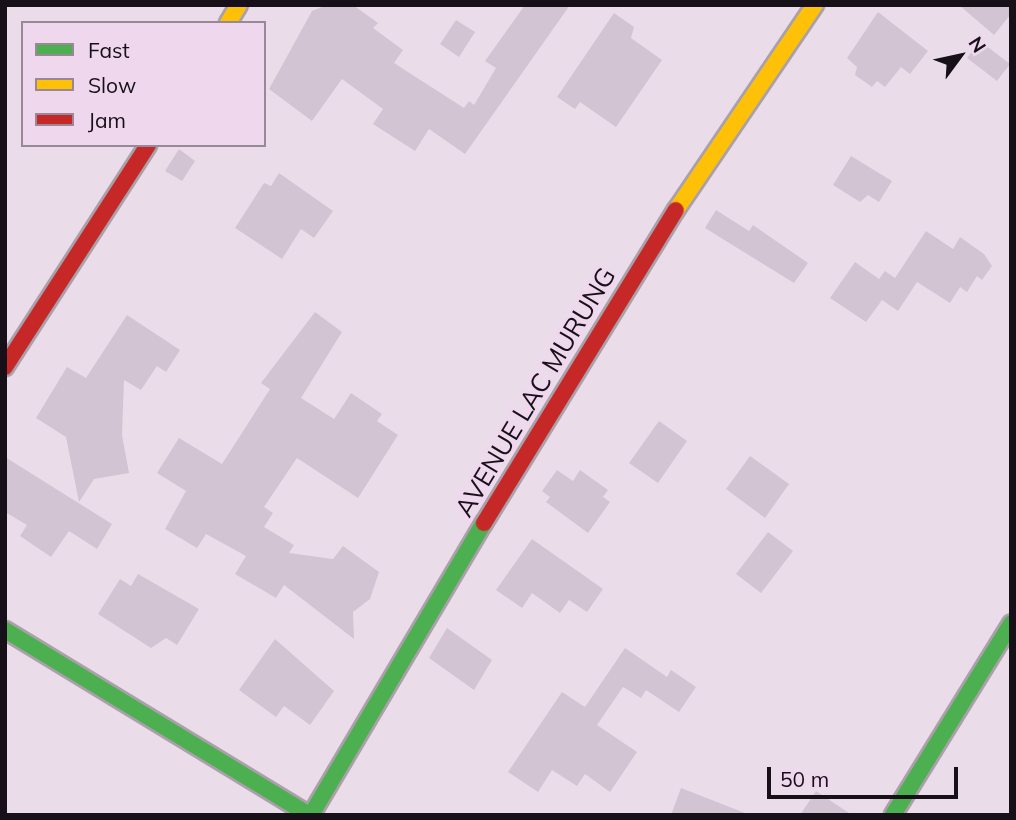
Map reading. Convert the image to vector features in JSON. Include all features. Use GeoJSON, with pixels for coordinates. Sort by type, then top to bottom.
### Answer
{"type":"FeatureCollection","features":[{"type":"Feature","properties":{"kind":"street"},"geometry":{"type":"LineString","coordinates":[[229,21],[239,5]]}},
{"type":"Feature","properties":{"kind":"street","name":"AVENUE LAC MURUNG"},"geometry":{"type":"LineString","coordinates":[[310,815],[555,402],[748,96],[815,5]]}},
{"type":"Feature","properties":{"kind":"street"},"geometry":{"type":"LineString","coordinates":[[5,367],[147,147]]}},
{"type":"Feature","properties":{"kind":"street"},"geometry":{"type":"LineString","coordinates":[[893,815],[1011,624]]}},
{"type":"Feature","properties":{"kind":"street"},"geometry":{"type":"LineString","coordinates":[[5,630],[310,815]]}},
{"type":"Feature","properties":{"kind":"building"},"geometry":{"type":"Polygon","coordinates":[[[327,5],[353,5],[378,23],[373,28],[403,50],[394,63],[464,108],[469,101],[474,105],[496,68],[485,61],[525,5],[570,5],[465,154],[429,129],[415,151],[373,124],[383,109],[342,79],[312,121],[269,89],[312,11],[327,5]]]}},
{"type":"Feature","properties":{"kind":"building"},"geometry":{"type":"Polygon","coordinates":[[[959,5],[1011,5],[1011,14],[994,35],[959,5]]]}},
{"type":"Feature","properties":{"kind":"building"},"geometry":{"type":"Polygon","coordinates":[[[878,12],[928,51],[910,74],[901,67],[885,87],[877,81],[872,87],[855,75],[857,67],[847,58],[878,12]]]}},
{"type":"Feature","properties":{"kind":"building"},"geometry":{"type":"Polygon","coordinates":[[[614,13],[634,27],[631,38],[662,60],[616,127],[580,102],[575,109],[557,97],[614,13]]]}},
{"type":"Feature","properties":{"kind":"building"},"geometry":{"type":"Polygon","coordinates":[[[456,20],[475,32],[459,57],[440,44],[456,20]]]}},
{"type":"Feature","properties":{"kind":"building"},"geometry":{"type":"Polygon","coordinates":[[[980,41],[1010,64],[997,81],[967,58],[980,41]]]}},
{"type":"Feature","properties":{"kind":"building"},"geometry":{"type":"Polygon","coordinates":[[[179,149],[195,161],[182,181],[165,171],[179,149]]]}},
{"type":"Feature","properties":{"kind":"building"},"geometry":{"type":"Polygon","coordinates":[[[851,156],[892,181],[879,202],[868,195],[860,202],[833,185],[851,156]]]}},
{"type":"Feature","properties":{"kind":"building"},"geometry":{"type":"Polygon","coordinates":[[[279,173],[333,211],[314,238],[301,229],[282,259],[235,228],[264,183],[271,186],[279,173]]]}},
{"type":"Feature","properties":{"kind":"building"},"geometry":{"type":"Polygon","coordinates":[[[716,210],[749,231],[753,225],[808,263],[794,283],[705,228],[716,210]]]}},
{"type":"Feature","properties":{"kind":"building"},"geometry":{"type":"Polygon","coordinates":[[[926,231],[953,249],[960,237],[984,254],[992,266],[982,280],[977,276],[967,292],[960,287],[950,303],[917,282],[898,311],[882,300],[866,322],[830,298],[855,262],[879,279],[885,271],[895,278],[926,231]]]}},
{"type":"Feature","properties":{"kind":"building"},"geometry":{"type":"Polygon","coordinates":[[[315,312],[342,332],[301,398],[334,419],[351,393],[382,414],[377,421],[398,435],[358,498],[297,458],[264,507],[273,513],[264,527],[294,545],[289,553],[333,559],[343,546],[379,572],[370,599],[353,612],[354,639],[284,585],[276,598],[235,574],[246,556],[206,534],[197,548],[165,529],[186,491],[157,473],[179,438],[222,464],[270,389],[261,383],[315,312]]]}},
{"type":"Feature","properties":{"kind":"building"},"geometry":{"type":"Polygon","coordinates":[[[127,315],[180,350],[166,372],[157,366],[141,390],[124,380],[122,435],[129,473],[94,479],[79,502],[66,437],[36,418],[67,367],[86,378],[127,315]]]}},
{"type":"Feature","properties":{"kind":"building"},"geometry":{"type":"Polygon","coordinates":[[[659,421],[687,441],[658,483],[629,463],[659,421]]]}},
{"type":"Feature","properties":{"kind":"building"},"geometry":{"type":"Polygon","coordinates":[[[750,456],[789,484],[765,518],[726,489],[750,456]]]}},
{"type":"Feature","properties":{"kind":"building"},"geometry":{"type":"Polygon","coordinates":[[[5,457],[112,524],[97,549],[69,531],[51,557],[20,536],[27,525],[5,512],[5,457]]]}},
{"type":"Feature","properties":{"kind":"building"},"geometry":{"type":"Polygon","coordinates":[[[557,470],[573,481],[580,470],[608,490],[603,497],[610,502],[588,533],[546,502],[550,497],[542,491],[557,470]]]}},
{"type":"Feature","properties":{"kind":"building"},"geometry":{"type":"Polygon","coordinates":[[[768,532],[793,551],[761,593],[736,574],[768,532]]]}},
{"type":"Feature","properties":{"kind":"building"},"geometry":{"type":"Polygon","coordinates":[[[532,539],[603,589],[587,612],[569,600],[560,613],[532,593],[522,608],[496,590],[532,539]]]}},
{"type":"Feature","properties":{"kind":"building"},"geometry":{"type":"Polygon","coordinates":[[[138,574],[199,609],[177,645],[166,638],[151,648],[98,614],[120,579],[131,586],[138,574]]]}},
{"type":"Feature","properties":{"kind":"building"},"geometry":{"type":"Polygon","coordinates":[[[447,628],[492,660],[474,690],[429,658],[447,628]]]}},
{"type":"Feature","properties":{"kind":"building"},"geometry":{"type":"Polygon","coordinates":[[[275,639],[334,691],[310,725],[284,706],[276,717],[239,690],[275,639]]]}},
{"type":"Feature","properties":{"kind":"building"},"geometry":{"type":"Polygon","coordinates":[[[625,648],[667,677],[671,670],[696,687],[679,712],[646,690],[641,698],[623,687],[597,725],[637,752],[610,792],[585,774],[577,786],[552,770],[538,792],[508,772],[562,692],[585,707],[625,648]]]}},
{"type":"Feature","properties":{"kind":"building"},"geometry":{"type":"Polygon","coordinates":[[[681,788],[745,813],[745,815],[671,815],[681,788]]]}},
{"type":"Feature","properties":{"kind":"building"},"geometry":{"type":"Polygon","coordinates":[[[816,791],[852,815],[800,815],[816,791]]]}},
{"type":"Feature","properties":{"kind":"traffic: fast"},"geometry":{"type":"LineString","coordinates":[[311,815],[484,523]]}},
{"type":"Feature","properties":{"kind":"traffic: fast"},"geometry":{"type":"LineString","coordinates":[[893,815],[1011,624]]}},
{"type":"Feature","properties":{"kind":"traffic: fast"},"geometry":{"type":"LineString","coordinates":[[5,630],[309,815]]}},
{"type":"Feature","properties":{"kind":"traffic: slow"},"geometry":{"type":"LineString","coordinates":[[229,21],[239,5]]}},
{"type":"Feature","properties":{"kind":"traffic: slow"},"geometry":{"type":"LineString","coordinates":[[676,210],[815,5]]}},
{"type":"Feature","properties":{"kind":"traffic: jam"},"geometry":{"type":"LineString","coordinates":[[5,367],[147,147]]}},
{"type":"Feature","properties":{"kind":"traffic: jam"},"geometry":{"type":"LineString","coordinates":[[484,523],[676,210]]}}]}
